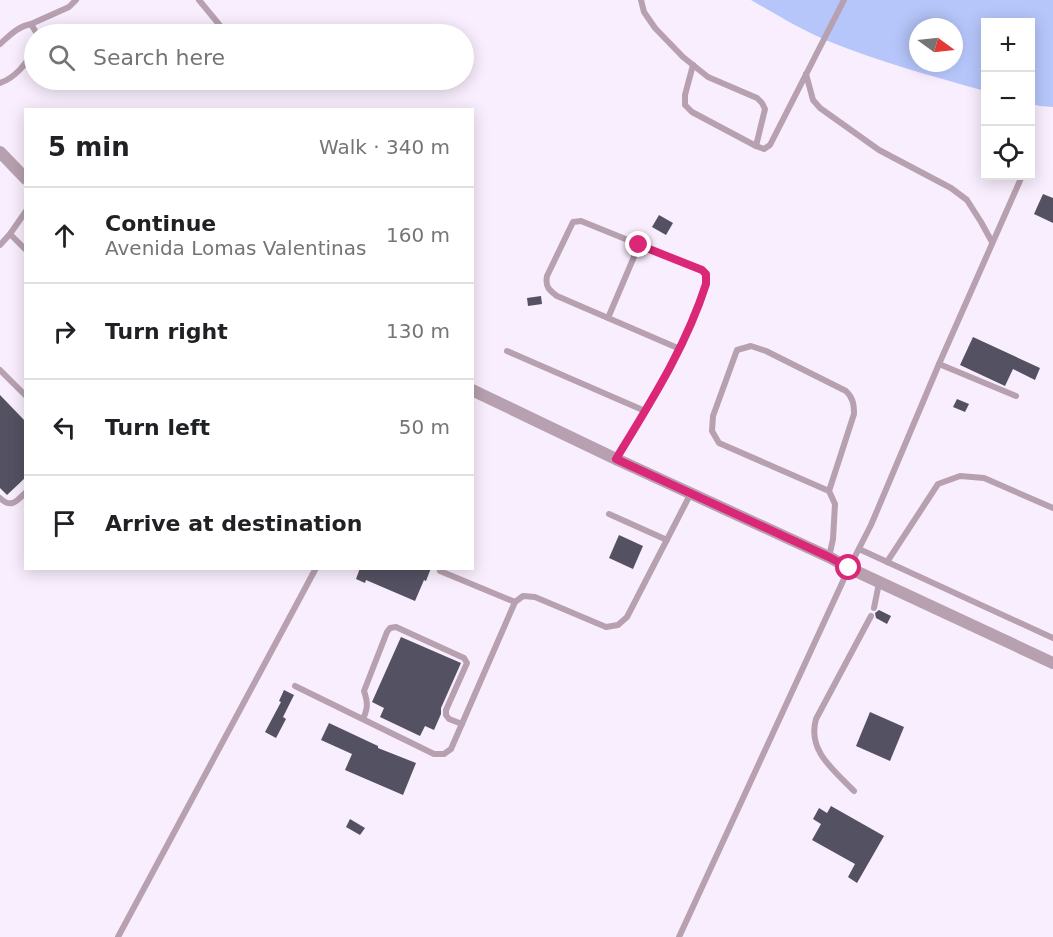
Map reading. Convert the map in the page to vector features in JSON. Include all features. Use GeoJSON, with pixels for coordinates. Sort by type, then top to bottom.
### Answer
{"type":"FeatureCollection","features":[{"type":"Feature","properties":{"kind":"street"},"geometry":{"type":"LineString","coordinates":[[0,152],[24,177]]}},
{"type":"Feature","properties":{"kind":"street"},"geometry":{"type":"LineString","coordinates":[[474,391],[1053,663]]}},
{"type":"Feature","properties":{"kind":"lane"},"geometry":{"type":"LineString","coordinates":[[31,24],[69,7],[76,0]]}},
{"type":"Feature","properties":{"kind":"lane"},"geometry":{"type":"LineString","coordinates":[[199,0],[219,24]]}},
{"type":"Feature","properties":{"kind":"lane"},"geometry":{"type":"LineString","coordinates":[[641,0],[644,12],[654,28],[683,57],[708,78],[757,98],[762,104],[765,109],[756,146]]}},
{"type":"Feature","properties":{"kind":"lane"},"geometry":{"type":"LineString","coordinates":[[693,65],[685,95],[685,105],[692,112],[764,149],[770,145],[844,0]]}},
{"type":"Feature","properties":{"kind":"lane"},"geometry":{"type":"LineString","coordinates":[[0,44],[24,25]]}},
{"type":"Feature","properties":{"kind":"lane"},"geometry":{"type":"LineString","coordinates":[[0,83],[8,80],[24,65]]}},
{"type":"Feature","properties":{"kind":"lane"},"geometry":{"type":"LineString","coordinates":[[806,74],[813,100],[820,108],[879,150],[951,188],[967,200],[992,242]]}},
{"type":"Feature","properties":{"kind":"lane"},"geometry":{"type":"LineString","coordinates":[[679,937],[871,525],[1020,180]]}},
{"type":"Feature","properties":{"kind":"lane"},"geometry":{"type":"LineString","coordinates":[[0,245],[24,214]]}},
{"type":"Feature","properties":{"kind":"lane"},"geometry":{"type":"LineString","coordinates":[[20,220],[24,225]]}},
{"type":"Feature","properties":{"kind":"lane"},"geometry":{"type":"LineString","coordinates":[[616,459],[680,349],[706,284],[706,274],[702,270],[581,221],[573,222],[547,276],[548,289],[557,296],[680,349]]}},
{"type":"Feature","properties":{"kind":"lane"},"geometry":{"type":"LineString","coordinates":[[10,234],[24,248]]}},
{"type":"Feature","properties":{"kind":"lane"},"geometry":{"type":"LineString","coordinates":[[608,318],[639,245]]}},
{"type":"Feature","properties":{"kind":"lane"},"geometry":{"type":"LineString","coordinates":[[829,491],[854,414],[851,395],[766,351],[751,346],[737,350],[713,416],[712,431],[719,442],[829,491],[835,504],[829,557]]}},
{"type":"Feature","properties":{"kind":"lane"},"geometry":{"type":"LineString","coordinates":[[507,351],[645,411]]}},
{"type":"Feature","properties":{"kind":"lane"},"geometry":{"type":"LineString","coordinates":[[939,364],[1016,396]]}},
{"type":"Feature","properties":{"kind":"lane"},"geometry":{"type":"LineString","coordinates":[[0,370],[24,394]]}},
{"type":"Feature","properties":{"kind":"lane"},"geometry":{"type":"LineString","coordinates":[[887,562],[938,484],[960,476],[984,478],[1053,508]]}},
{"type":"Feature","properties":{"kind":"lane"},"geometry":{"type":"LineString","coordinates":[[295,686],[434,754],[444,754],[451,749],[515,602],[523,597],[535,597],[606,627],[618,625],[627,617],[692,493]]}},
{"type":"Feature","properties":{"kind":"lane"},"geometry":{"type":"LineString","coordinates":[[0,498],[4,503],[10,504],[16,502],[24,494]]}},
{"type":"Feature","properties":{"kind":"lane"},"geometry":{"type":"LineString","coordinates":[[609,514],[667,540]]}},
{"type":"Feature","properties":{"kind":"lane"},"geometry":{"type":"LineString","coordinates":[[859,549],[1053,638]]}},
{"type":"Feature","properties":{"kind":"lane"},"geometry":{"type":"LineString","coordinates":[[118,937],[315,570]]}},
{"type":"Feature","properties":{"kind":"lane"},"geometry":{"type":"LineString","coordinates":[[440,571],[515,602]]}},
{"type":"Feature","properties":{"kind":"lane"},"geometry":{"type":"LineString","coordinates":[[874,608],[879,582]]}},
{"type":"Feature","properties":{"kind":"lane"},"geometry":{"type":"LineString","coordinates":[[854,791],[820,754],[814,741],[813,728],[871,616]]}},
{"type":"Feature","properties":{"kind":"lane"},"geometry":{"type":"LineString","coordinates":[[363,719],[368,709],[368,701],[364,692],[387,632],[390,628],[396,627],[464,658],[467,663],[446,710],[449,719],[462,724]]}},
{"type":"Feature","properties":{"kind":"water"},"geometry":{"type":"Polygon","coordinates":[[[751,0],[1053,0],[1053,107],[1035,105],[1035,18],[981,18],[981,90],[920,72],[963,72],[963,18],[909,18],[909,69],[847,49],[808,32],[751,0]]]}},
{"type":"Feature","properties":{"kind":"building"},"geometry":{"type":"Polygon","coordinates":[[[1043,194],[1053,198],[1053,223],[1034,214],[1043,194]]]}},
{"type":"Feature","properties":{"kind":"building"},"geometry":{"type":"Polygon","coordinates":[[[659,215],[673,223],[666,235],[652,227],[659,215]]]}},
{"type":"Feature","properties":{"kind":"building"},"geometry":{"type":"Polygon","coordinates":[[[541,296],[542,304],[528,306],[527,298],[541,296]]]}},
{"type":"Feature","properties":{"kind":"building"},"geometry":{"type":"Polygon","coordinates":[[[973,337],[1040,368],[1035,380],[1013,369],[1005,386],[960,365],[973,337]]]}},
{"type":"Feature","properties":{"kind":"building"},"geometry":{"type":"Polygon","coordinates":[[[0,395],[24,420],[24,479],[7,495],[0,488],[0,395]]]}},
{"type":"Feature","properties":{"kind":"building"},"geometry":{"type":"Polygon","coordinates":[[[957,399],[969,404],[965,412],[953,407],[957,399]]]}},
{"type":"Feature","properties":{"kind":"building"},"geometry":{"type":"Polygon","coordinates":[[[619,535],[643,546],[633,569],[609,558],[619,535]]]}},
{"type":"Feature","properties":{"kind":"building"},"geometry":{"type":"Polygon","coordinates":[[[359,570],[430,570],[415,601],[366,580],[365,583],[356,579],[359,570]]]}},
{"type":"Feature","properties":{"kind":"building"},"geometry":{"type":"Polygon","coordinates":[[[879,610],[891,616],[887,624],[876,618],[875,613],[879,610]]]}},
{"type":"Feature","properties":{"kind":"building"},"geometry":{"type":"Polygon","coordinates":[[[401,637],[461,663],[434,730],[425,726],[420,736],[380,717],[384,708],[372,702],[401,637]]]}},
{"type":"Feature","properties":{"kind":"building"},"geometry":{"type":"Polygon","coordinates":[[[284,690],[294,695],[283,717],[286,719],[276,738],[265,732],[281,702],[279,701],[284,690]]]}},
{"type":"Feature","properties":{"kind":"building"},"geometry":{"type":"Polygon","coordinates":[[[870,712],[904,727],[890,761],[856,746],[870,712]]]}},
{"type":"Feature","properties":{"kind":"building"},"geometry":{"type":"Polygon","coordinates":[[[329,723],[378,748],[416,763],[403,795],[345,770],[352,754],[321,740],[329,723]]]}},
{"type":"Feature","properties":{"kind":"building"},"geometry":{"type":"Polygon","coordinates":[[[831,806],[884,836],[857,883],[848,877],[855,864],[812,840],[821,824],[813,819],[819,808],[827,813],[831,806]]]}},
{"type":"Feature","properties":{"kind":"building"},"geometry":{"type":"Polygon","coordinates":[[[350,819],[365,828],[360,835],[346,827],[350,819]]]}},
{"type":"Feature","properties":{"kind":"route"},"geometry":{"type":"LineString","coordinates":[[639,245],[702,270],[706,274],[706,284],[680,349],[616,459],[849,568]]}}]}
